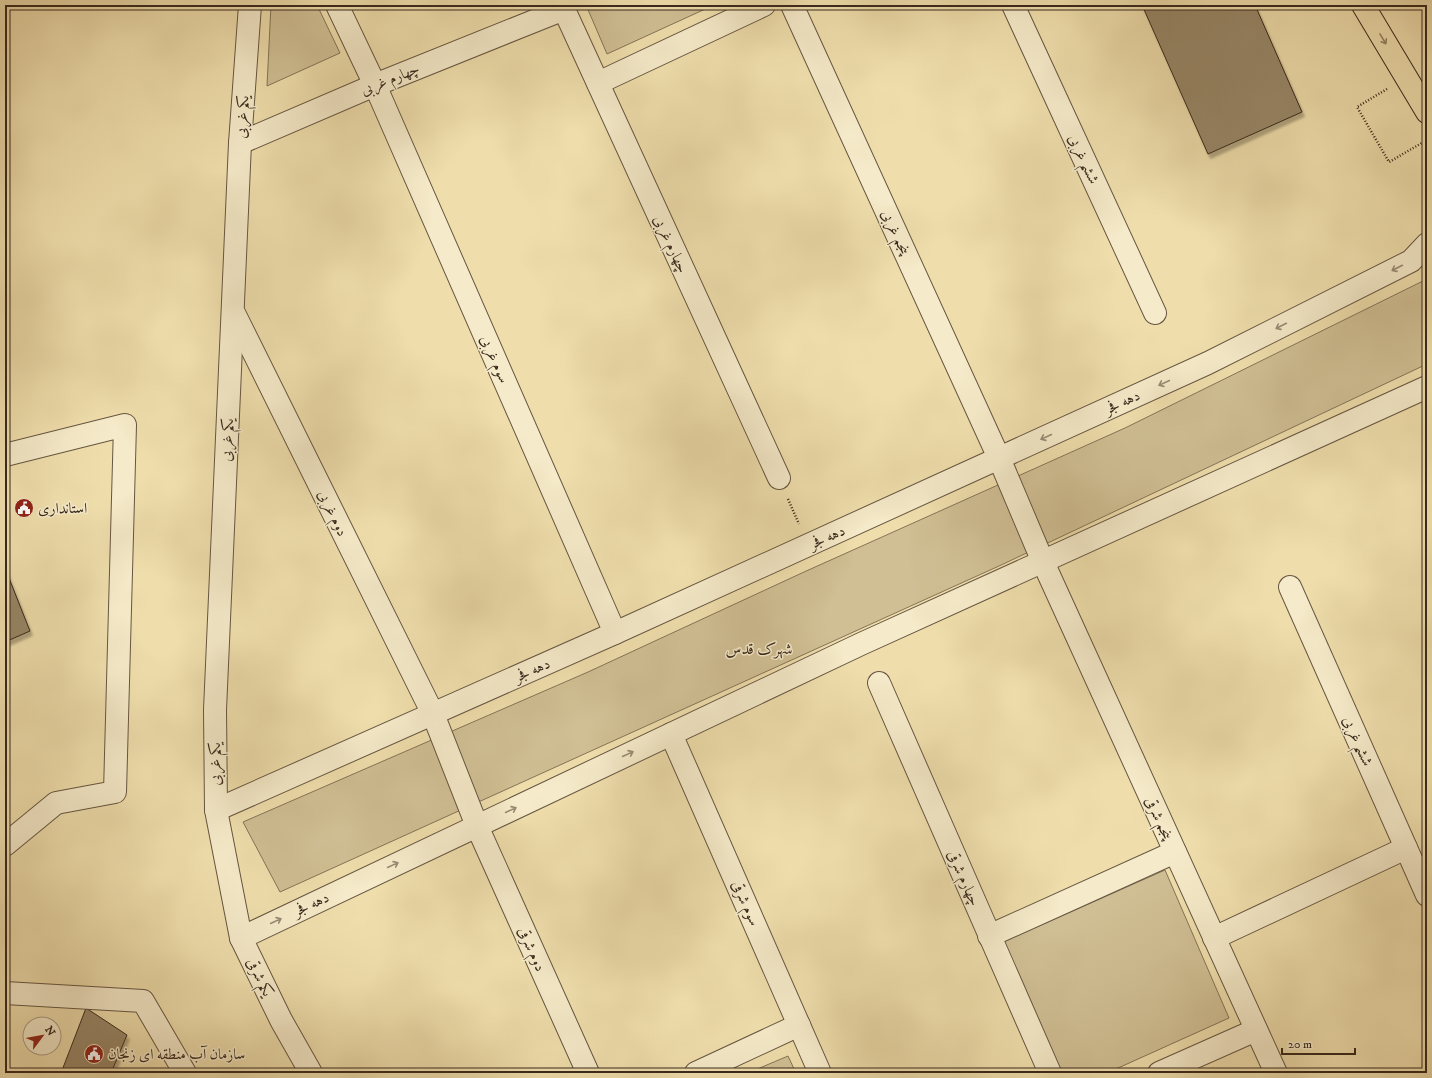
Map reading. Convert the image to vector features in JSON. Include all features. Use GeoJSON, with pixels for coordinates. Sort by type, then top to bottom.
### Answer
{"type":"FeatureCollection","features":[{"type":"Feature","properties":{"kind":"highway"},"geometry":{"type":"LineString","coordinates":[[1363,5],[1427,112]]}},
{"type":"Feature","properties":{"kind":"street","name":"یکم غربی"},"geometry":{"type":"LineString","coordinates":[[229,874],[216,810],[215,710],[240,143],[250,5]]}},
{"type":"Feature","properties":{"kind":"street","name":"سوم غربی"},"geometry":{"type":"LineString","coordinates":[[337,5],[375,85],[615,633]]}},
{"type":"Feature","properties":{"kind":"street"},"geometry":{"type":"LineString","coordinates":[[598,83],[764,5]]}},
{"type":"Feature","properties":{"kind":"street","name":"پنجم غربی"},"geometry":{"type":"LineString","coordinates":[[792,5],[1000,458],[1043,562]]}},
{"type":"Feature","properties":{"kind":"street","name":"ششم غربی"},"geometry":{"type":"LineString","coordinates":[[1013,5],[1155,313]]}},
{"type":"Feature","properties":{"kind":"street","name":"چهارم غربی"},"geometry":{"type":"LineString","coordinates":[[240,143],[563,7],[779,478]]}},
{"type":"Feature","properties":{"kind":"street","name":"دهه فجر"},"geometry":{"type":"LineString","coordinates":[[216,810],[615,633],[1208,363],[1411,261],[1427,244]]}},
{"type":"Feature","properties":{"kind":"street","name":"دوم غربی"},"geometry":{"type":"LineString","coordinates":[[233,312],[433,714],[476,826]]}},
{"type":"Feature","properties":{"kind":"street","name":"دهه فجر"},"geometry":{"type":"LineString","coordinates":[[241,938],[861,644],[1427,387]]}},
{"type":"Feature","properties":{"kind":"street"},"geometry":{"type":"LineString","coordinates":[[5,455],[125,425],[115,792],[56,803],[5,845]]}},
{"type":"Feature","properties":{"kind":"street","name":"پنجم شرقی"},"geometry":{"type":"LineString","coordinates":[[1043,562],[1276,1073]]}},
{"type":"Feature","properties":{"kind":"street","name":"ششم غربی"},"geometry":{"type":"LineString","coordinates":[[1290,587],[1427,895]]}},
{"type":"Feature","properties":{"kind":"street","name":"چهارم شرقی"},"geometry":{"type":"LineString","coordinates":[[879,683],[1050,1073]]}},
{"type":"Feature","properties":{"kind":"street","name":"سوم شرقی"},"geometry":{"type":"LineString","coordinates":[[671,734],[820,1073]]}},
{"type":"Feature","properties":{"kind":"street","name":"دوم شرقی"},"geometry":{"type":"LineString","coordinates":[[476,826],[588,1073]]}},
{"type":"Feature","properties":{"kind":"street"},"geometry":{"type":"LineString","coordinates":[[1214,938],[1406,848]]}},
{"type":"Feature","properties":{"kind":"street"},"geometry":{"type":"LineString","coordinates":[[989,936],[1175,852]]}},
{"type":"Feature","properties":{"kind":"street","name":"یکم شرقی"},"geometry":{"type":"LineString","coordinates":[[229,874],[241,938],[281,1020],[311,1073]]}},
{"type":"Feature","properties":{"kind":"street"},"geometry":{"type":"LineString","coordinates":[[5,993],[143,1001],[185,1073]]}},
{"type":"Feature","properties":{"kind":"street"},"geometry":{"type":"LineString","coordinates":[[696,1073],[799,1025]]}},
{"type":"Feature","properties":{"kind":"street"},"geometry":{"type":"LineString","coordinates":[[1159,1073],[1256,1030]]}},
{"type":"Feature","properties":{"kind":"path"},"geometry":{"type":"LineString","coordinates":[[1406,78],[1357,107],[1389,162],[1427,140]]}},
{"type":"Feature","properties":{"kind":"shaded area"},"geometry":{"type":"Polygon","coordinates":[[[271,5],[317,5],[340,53],[267,86],[271,5]]]}},
{"type":"Feature","properties":{"kind":"shaded area"},"geometry":{"type":"Polygon","coordinates":[[[586,5],[714,5],[607,54],[586,5]]]}},
{"type":"Feature","properties":{"kind":"shaded area"},"geometry":{"type":"Polygon","coordinates":[[[1427,279],[1427,364],[999,566],[280,892],[243,822],[588,672],[804,572],[1125,428],[1427,279]]]}},
{"type":"Feature","properties":{"kind":"shaded area"},"geometry":{"type":"Polygon","coordinates":[[[1165,870],[1229,1018],[1107,1073],[1055,1073],[1001,943],[1165,870]]]}},
{"type":"Feature","properties":{"kind":"shaded area"},"geometry":{"type":"Polygon","coordinates":[[[788,1056],[796,1073],[748,1073],[788,1056]]]}},
{"type":"Feature","properties":{"kind":"building"},"geometry":{"type":"Polygon","coordinates":[[[1142,5],[1255,5],[1302,112],[1208,154],[1142,5]]]}},
{"type":"Feature","properties":{"kind":"building"},"geometry":{"type":"Polygon","coordinates":[[[5,568],[30,631],[5,642],[5,568]]]}},
{"type":"Feature","properties":{"kind":"building","name":"سازمان آب منطقه ای زنجان"},"geometry":{"type":"Polygon","coordinates":[[[86,1008],[127,1035],[111,1073],[61,1073],[86,1008]]]}},
{"type":"Feature","properties":{"kind":"place","name":"استانداری"},"geometry":{"type":"Point","coordinates":[24,508]}},
{"type":"Feature","properties":{"kind":"place","name":"سازمان آب منطقه ای زنجان"},"geometry":{"type":"Point","coordinates":[94,1054]}},
{"type":"Feature","properties":{"kind":"district","name":"شهرک قدس"},"geometry":{"type":"Point","coordinates":[759,648]}}]}
